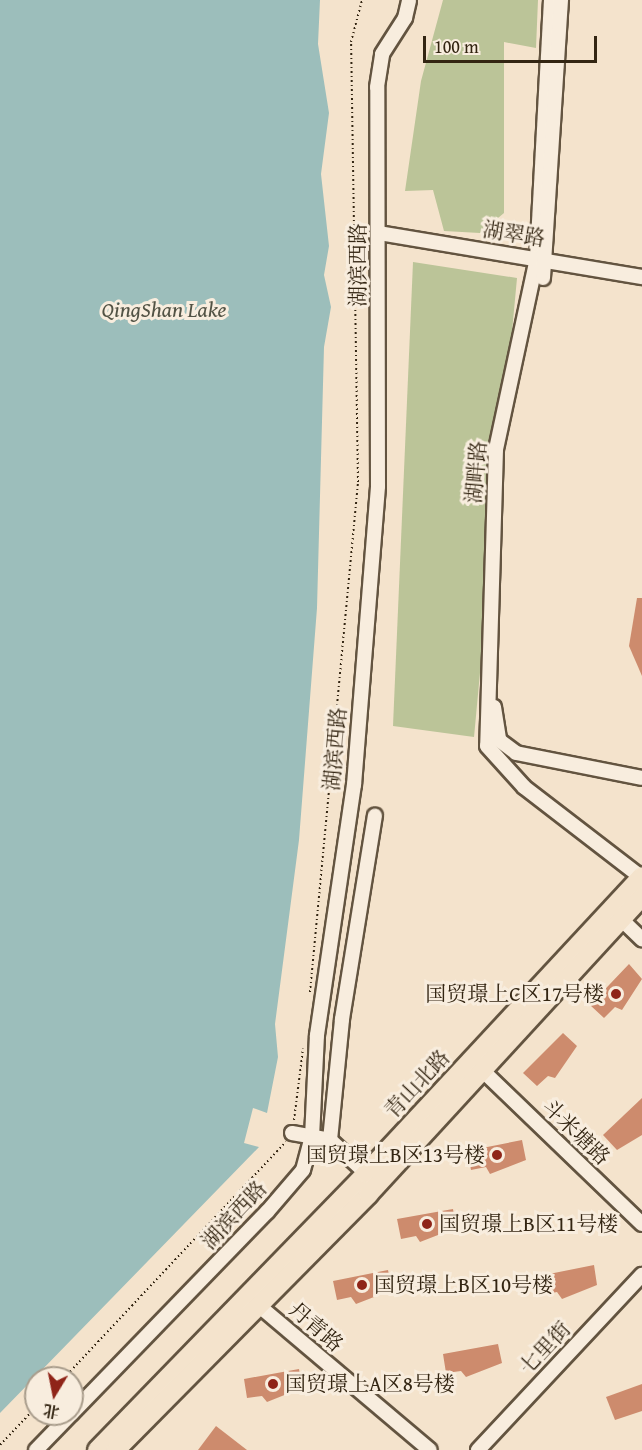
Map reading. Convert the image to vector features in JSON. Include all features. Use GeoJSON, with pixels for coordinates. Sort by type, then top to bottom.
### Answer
{"type":"FeatureCollection","features":[{"type":"Feature","properties":{"kind":"main road","name":"青山北路"},"geometry":{"type":"LineString","coordinates":[[97,1450],[366,1173],[642,877]]}},
{"type":"Feature","properties":{"kind":"main road","name":"青山北路"},"geometry":{"type":"LineString","coordinates":[[116,1450],[257,1304],[368,1195],[642,897]]}},
{"type":"Feature","properties":{"kind":"street","name":"湖滨西路"},"geometry":{"type":"LineString","coordinates":[[84,1400],[267,1212],[303,1170],[312,1137],[317,1035],[354,785],[378,486],[377,87],[382,54],[405,18],[409,0]]}},
{"type":"Feature","properties":{"kind":"street","name":"湖畔路"},"geometry":{"type":"LineString","coordinates":[[551,0],[542,259],[496,449],[487,746],[524,787],[642,877]]}},
{"type":"Feature","properties":{"kind":"street","name":"湖畔路"},"geometry":{"type":"LineString","coordinates":[[561,0],[542,259],[503,451],[494,722],[500,740],[516,753],[642,778]]}},
{"type":"Feature","properties":{"kind":"street","name":"湖翠路"},"geometry":{"type":"LineString","coordinates":[[379,233],[642,277]]}},
{"type":"Feature","properties":{"kind":"street"},"geometry":{"type":"LineString","coordinates":[[330,1140],[342,1019],[375,816]]}},
{"type":"Feature","properties":{"kind":"street"},"geometry":{"type":"LineString","coordinates":[[622,920],[642,939]]}},
{"type":"Feature","properties":{"kind":"street","name":"斗米塘路"},"geometry":{"type":"LineString","coordinates":[[482,1070],[642,1224]]}},
{"type":"Feature","properties":{"kind":"street"},"geometry":{"type":"LineString","coordinates":[[292,1133],[330,1140],[366,1173]]}},
{"type":"Feature","properties":{"kind":"street","name":"七里街"},"geometry":{"type":"LineString","coordinates":[[478,1450],[642,1275]]}},
{"type":"Feature","properties":{"kind":"street","name":"丹青路"},"geometry":{"type":"LineString","coordinates":[[257,1304],[429,1450]]}},
{"type":"Feature","properties":{"kind":"street","name":"湖滨西路"},"geometry":{"type":"LineString","coordinates":[[36,1450],[59,1426]]}},
{"type":"Feature","properties":{"kind":"path","name":"湖滨西路"},"geometry":{"type":"LineString","coordinates":[[308,1003],[358,482],[351,42],[362,0]]}},
{"type":"Feature","properties":{"kind":"path","name":"湖滨西路"},"geometry":{"type":"LineString","coordinates":[[76,1366],[264,1170],[292,1133],[304,1038]]}},
{"type":"Feature","properties":{"kind":"path"},"geometry":{"type":"LineString","coordinates":[[0,1445],[24,1420]]}},
{"type":"Feature","properties":{"kind":"green space"},"geometry":{"type":"Polygon","coordinates":[[[443,0],[538,0],[536,48],[504,42],[504,213],[480,233],[444,231],[433,190],[405,191],[421,81],[443,0]]]}},
{"type":"Feature","properties":{"kind":"green space"},"geometry":{"type":"Polygon","coordinates":[[[413,262],[517,278],[474,737],[393,726],[413,262]]]}},
{"type":"Feature","properties":{"kind":"water","name":"QingShan Lake"},"geometry":{"type":"Polygon","coordinates":[[[0,0],[320,0],[318,44],[329,113],[321,174],[329,246],[324,275],[331,307],[324,347],[317,608],[299,840],[275,1024],[278,1057],[267,1113],[253,1108],[244,1143],[259,1147],[46,1366],[24,1366],[24,1388],[0,1413],[0,0]]]}},
{"type":"Feature","properties":{"kind":"building"},"geometry":{"type":"Polygon","coordinates":[[[637,598],[642,598],[642,676],[629,646],[637,598]]]}},
{"type":"Feature","properties":{"kind":"building","name":"国贸璟上C区17号楼"},"geometry":{"type":"Polygon","coordinates":[[[629,964],[642,979],[622,1010],[615,1007],[604,1018],[590,1005],[629,964]]]}},
{"type":"Feature","properties":{"kind":"building"},"geometry":{"type":"Polygon","coordinates":[[[563,1033],[577,1046],[555,1078],[548,1076],[537,1086],[523,1073],[563,1033]]]}},
{"type":"Feature","properties":{"kind":"building"},"geometry":{"type":"Polygon","coordinates":[[[642,1098],[642,1135],[617,1150],[603,1135],[642,1098]]]}},
{"type":"Feature","properties":{"kind":"building","name":"国贸璟上B区13号楼"},"geometry":{"type":"Polygon","coordinates":[[[522,1140],[526,1160],[490,1174],[486,1167],[471,1170],[467,1151],[522,1140]]]}},
{"type":"Feature","properties":{"kind":"building","name":"国贸璟上B区11号楼"},"geometry":{"type":"Polygon","coordinates":[[[453,1209],[456,1228],[420,1242],[416,1236],[401,1239],[397,1219],[453,1209]]]}},
{"type":"Feature","properties":{"kind":"building"},"geometry":{"type":"Polygon","coordinates":[[[594,1265],[597,1285],[562,1299],[557,1292],[542,1295],[539,1276],[594,1265]]]}},
{"type":"Feature","properties":{"kind":"building","name":"国贸璟上B区10号楼"},"geometry":{"type":"Polygon","coordinates":[[[388,1270],[392,1290],[356,1304],[351,1297],[337,1300],[333,1281],[388,1270]]]}},
{"type":"Feature","properties":{"kind":"building"},"geometry":{"type":"Polygon","coordinates":[[[498,1344],[502,1363],[466,1377],[461,1371],[446,1373],[443,1354],[498,1344]]]}},
{"type":"Feature","properties":{"kind":"building","name":"国贸璟上A区8号楼"},"geometry":{"type":"Polygon","coordinates":[[[299,1369],[302,1388],[267,1402],[262,1396],[247,1398],[244,1379],[299,1369]]]}},
{"type":"Feature","properties":{"kind":"building"},"geometry":{"type":"Polygon","coordinates":[[[642,1384],[642,1411],[615,1420],[606,1397],[642,1384]]]}},
{"type":"Feature","properties":{"kind":"building"},"geometry":{"type":"Polygon","coordinates":[[[216,1426],[247,1450],[198,1450],[216,1426]]]}},
{"type":"Feature","properties":{"kind":"place","name":"国贸璟上C区17号楼"},"geometry":{"type":"Point","coordinates":[616,994]}},
{"type":"Feature","properties":{"kind":"place","name":"国贸璟上B区13号楼"},"geometry":{"type":"Point","coordinates":[497,1155]}},
{"type":"Feature","properties":{"kind":"place","name":"国贸璟上B区11号楼"},"geometry":{"type":"Point","coordinates":[427,1224]}},
{"type":"Feature","properties":{"kind":"place","name":"国贸璟上B区10号楼"},"geometry":{"type":"Point","coordinates":[362,1285]}},
{"type":"Feature","properties":{"kind":"place","name":"国贸璟上A区8号楼"},"geometry":{"type":"Point","coordinates":[273,1384]}}]}
